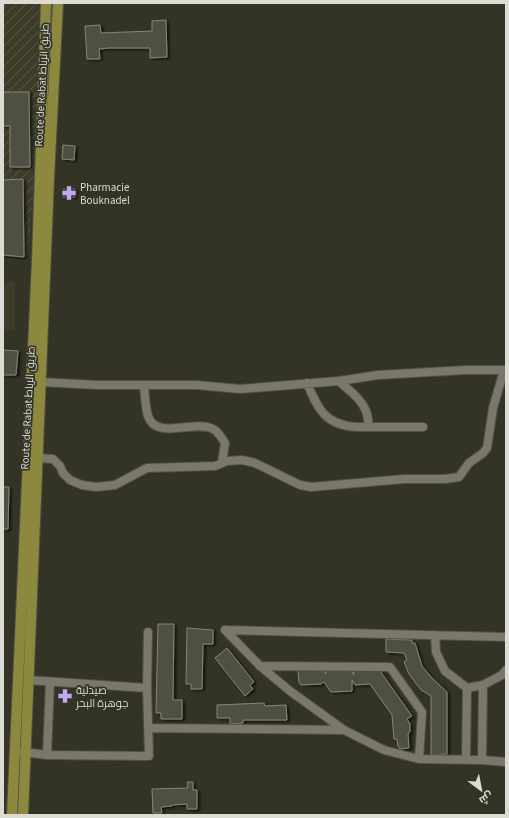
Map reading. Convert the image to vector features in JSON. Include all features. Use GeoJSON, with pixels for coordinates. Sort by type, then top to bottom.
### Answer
{"type":"FeatureCollection","features":[{"type":"Feature","properties":{"kind":"main road","name":"Route de Rabat طريق الرباط"},"geometry":{"type":"LineString","coordinates":[[12,815],[34,440],[41,282],[46,3]]}},
{"type":"Feature","properties":{"kind":"main road","name":"Route de Rabat طريق الرباط"},"geometry":{"type":"LineString","coordinates":[[44,178],[58,3]]}},
{"type":"Feature","properties":{"kind":"main road","name":"Route de Rabat طريق الرباط"},"geometry":{"type":"LineString","coordinates":[[23,815],[38,458],[34,440],[42,382],[41,282]]}},
{"type":"Feature","properties":{"kind":"street"},"geometry":{"type":"LineString","coordinates":[[38,458],[53,459],[70,480],[82,485],[96,488],[115,485],[148,468],[215,466],[227,461],[242,460],[248,461],[300,485],[311,487],[404,479],[445,479],[459,477],[469,463],[483,453],[487,448],[491,419],[505,370],[466,370],[378,375],[339,381],[240,389],[197,384],[97,385],[42,382]]}},
{"type":"Feature","properties":{"kind":"street"},"geometry":{"type":"LineString","coordinates":[[339,381],[358,398],[362,404],[366,412],[369,427]]}},
{"type":"Feature","properties":{"kind":"street"},"geometry":{"type":"LineString","coordinates":[[307,383],[316,404],[329,418],[337,423],[346,426],[423,427]]}},
{"type":"Feature","properties":{"kind":"street"},"geometry":{"type":"LineString","coordinates":[[144,385],[148,417],[153,424],[160,428],[213,428],[225,443],[222,463]]}},
{"type":"Feature","properties":{"kind":"street"},"geometry":{"type":"LineString","coordinates":[[506,637],[225,630],[260,666],[344,730],[384,750],[418,759],[506,762]]}},
{"type":"Feature","properties":{"kind":"street"},"geometry":{"type":"LineString","coordinates":[[15,751],[47,755],[149,756],[147,688],[148,632]]}},
{"type":"Feature","properties":{"kind":"street"},"geometry":{"type":"LineString","coordinates":[[435,635],[436,652],[445,671],[468,688],[483,685],[502,676],[506,670]]}},
{"type":"Feature","properties":{"kind":"street"},"geometry":{"type":"LineString","coordinates":[[260,666],[390,666],[422,712],[418,759]]}},
{"type":"Feature","properties":{"kind":"street"},"geometry":{"type":"LineString","coordinates":[[28,680],[147,688]]}},
{"type":"Feature","properties":{"kind":"street"},"geometry":{"type":"LineString","coordinates":[[47,755],[50,682]]}},
{"type":"Feature","properties":{"kind":"street"},"geometry":{"type":"LineString","coordinates":[[482,760],[483,685]]}},
{"type":"Feature","properties":{"kind":"street"},"geometry":{"type":"LineString","coordinates":[[466,760],[468,688]]}},
{"type":"Feature","properties":{"kind":"street"},"geometry":{"type":"LineString","coordinates":[[148,728],[344,730]]}},
{"type":"Feature","properties":{"kind":"shaded area"},"geometry":{"type":"Polygon","coordinates":[[[3,3],[40,3],[34,186],[28,256],[3,254],[3,3]]]}},
{"type":"Feature","properties":{"kind":"shaded area"},"geometry":{"type":"Polygon","coordinates":[[[3,282],[15,282],[15,330],[3,331],[3,282]]]}},
{"type":"Feature","properties":{"kind":"building"},"geometry":{"type":"Polygon","coordinates":[[[166,20],[167,57],[150,58],[150,48],[109,48],[99,49],[100,59],[87,59],[85,26],[100,25],[101,33],[152,31],[152,21],[166,20]]]}},
{"type":"Feature","properties":{"kind":"building"},"geometry":{"type":"Polygon","coordinates":[[[3,92],[29,92],[30,167],[10,167],[10,126],[3,126],[3,92]]]}},
{"type":"Feature","properties":{"kind":"building"},"geometry":{"type":"Polygon","coordinates":[[[63,145],[75,146],[74,160],[62,159],[63,145]]]}},
{"type":"Feature","properties":{"kind":"building"},"geometry":{"type":"Polygon","coordinates":[[[23,179],[24,257],[3,255],[3,180],[23,179]]]}},
{"type":"Feature","properties":{"kind":"building","name":"Pharmacie Bouknadel"},"geometry":{"type":"Polygon","coordinates":[[[63,189],[75,189],[75,197],[63,197],[63,189]]]}},
{"type":"Feature","properties":{"kind":"building"},"geometry":{"type":"Polygon","coordinates":[[[3,350],[18,351],[16,375],[3,375],[3,350]]]}},
{"type":"Feature","properties":{"kind":"building"},"geometry":{"type":"Polygon","coordinates":[[[3,487],[9,487],[8,529],[3,529],[3,487]]]}},
{"type":"Feature","properties":{"kind":"building"},"geometry":{"type":"Polygon","coordinates":[[[158,624],[174,624],[173,700],[182,700],[182,719],[161,719],[161,713],[156,713],[158,624]]]}},
{"type":"Feature","properties":{"kind":"building"},"geometry":{"type":"Polygon","coordinates":[[[187,628],[213,630],[213,644],[203,644],[202,689],[191,689],[191,684],[186,684],[187,628]]]}},
{"type":"Feature","properties":{"kind":"building"},"geometry":{"type":"Polygon","coordinates":[[[386,639],[412,640],[412,643],[415,643],[422,666],[447,692],[447,754],[431,755],[431,696],[421,690],[409,674],[404,662],[407,660],[404,653],[386,652],[386,639]]]}},
{"type":"Feature","properties":{"kind":"building"},"geometry":{"type":"Polygon","coordinates":[[[227,648],[254,682],[250,685],[253,689],[245,696],[215,658],[227,648]]]}},
{"type":"Feature","properties":{"kind":"building"},"geometry":{"type":"Polygon","coordinates":[[[322,668],[326,674],[326,670],[349,668],[354,675],[353,670],[372,669],[374,671],[380,671],[412,716],[407,719],[410,724],[410,732],[408,734],[409,748],[400,749],[398,746],[397,739],[394,739],[392,715],[370,684],[355,685],[352,680],[352,691],[331,692],[324,682],[321,684],[301,685],[299,682],[298,670],[322,668]]]}},
{"type":"Feature","properties":{"kind":"building"},"geometry":{"type":"Polygon","coordinates":[[[264,703],[265,706],[286,705],[287,720],[243,720],[243,723],[230,724],[230,718],[217,718],[217,705],[264,703]]]}},
{"type":"Feature","properties":{"kind":"building"},"geometry":{"type":"Polygon","coordinates":[[[187,782],[193,782],[193,790],[197,790],[197,809],[187,809],[187,804],[172,805],[161,807],[162,813],[153,813],[152,789],[188,788],[187,782]]]}},
{"type":"Feature","properties":{"kind":"place","name":"Pharmacie Bouknadel"},"geometry":{"type":"Point","coordinates":[69,193]}},
{"type":"Feature","properties":{"kind":"place","name":"صيدلية جوهرة البحر"},"geometry":{"type":"Point","coordinates":[65,696]}}]}
